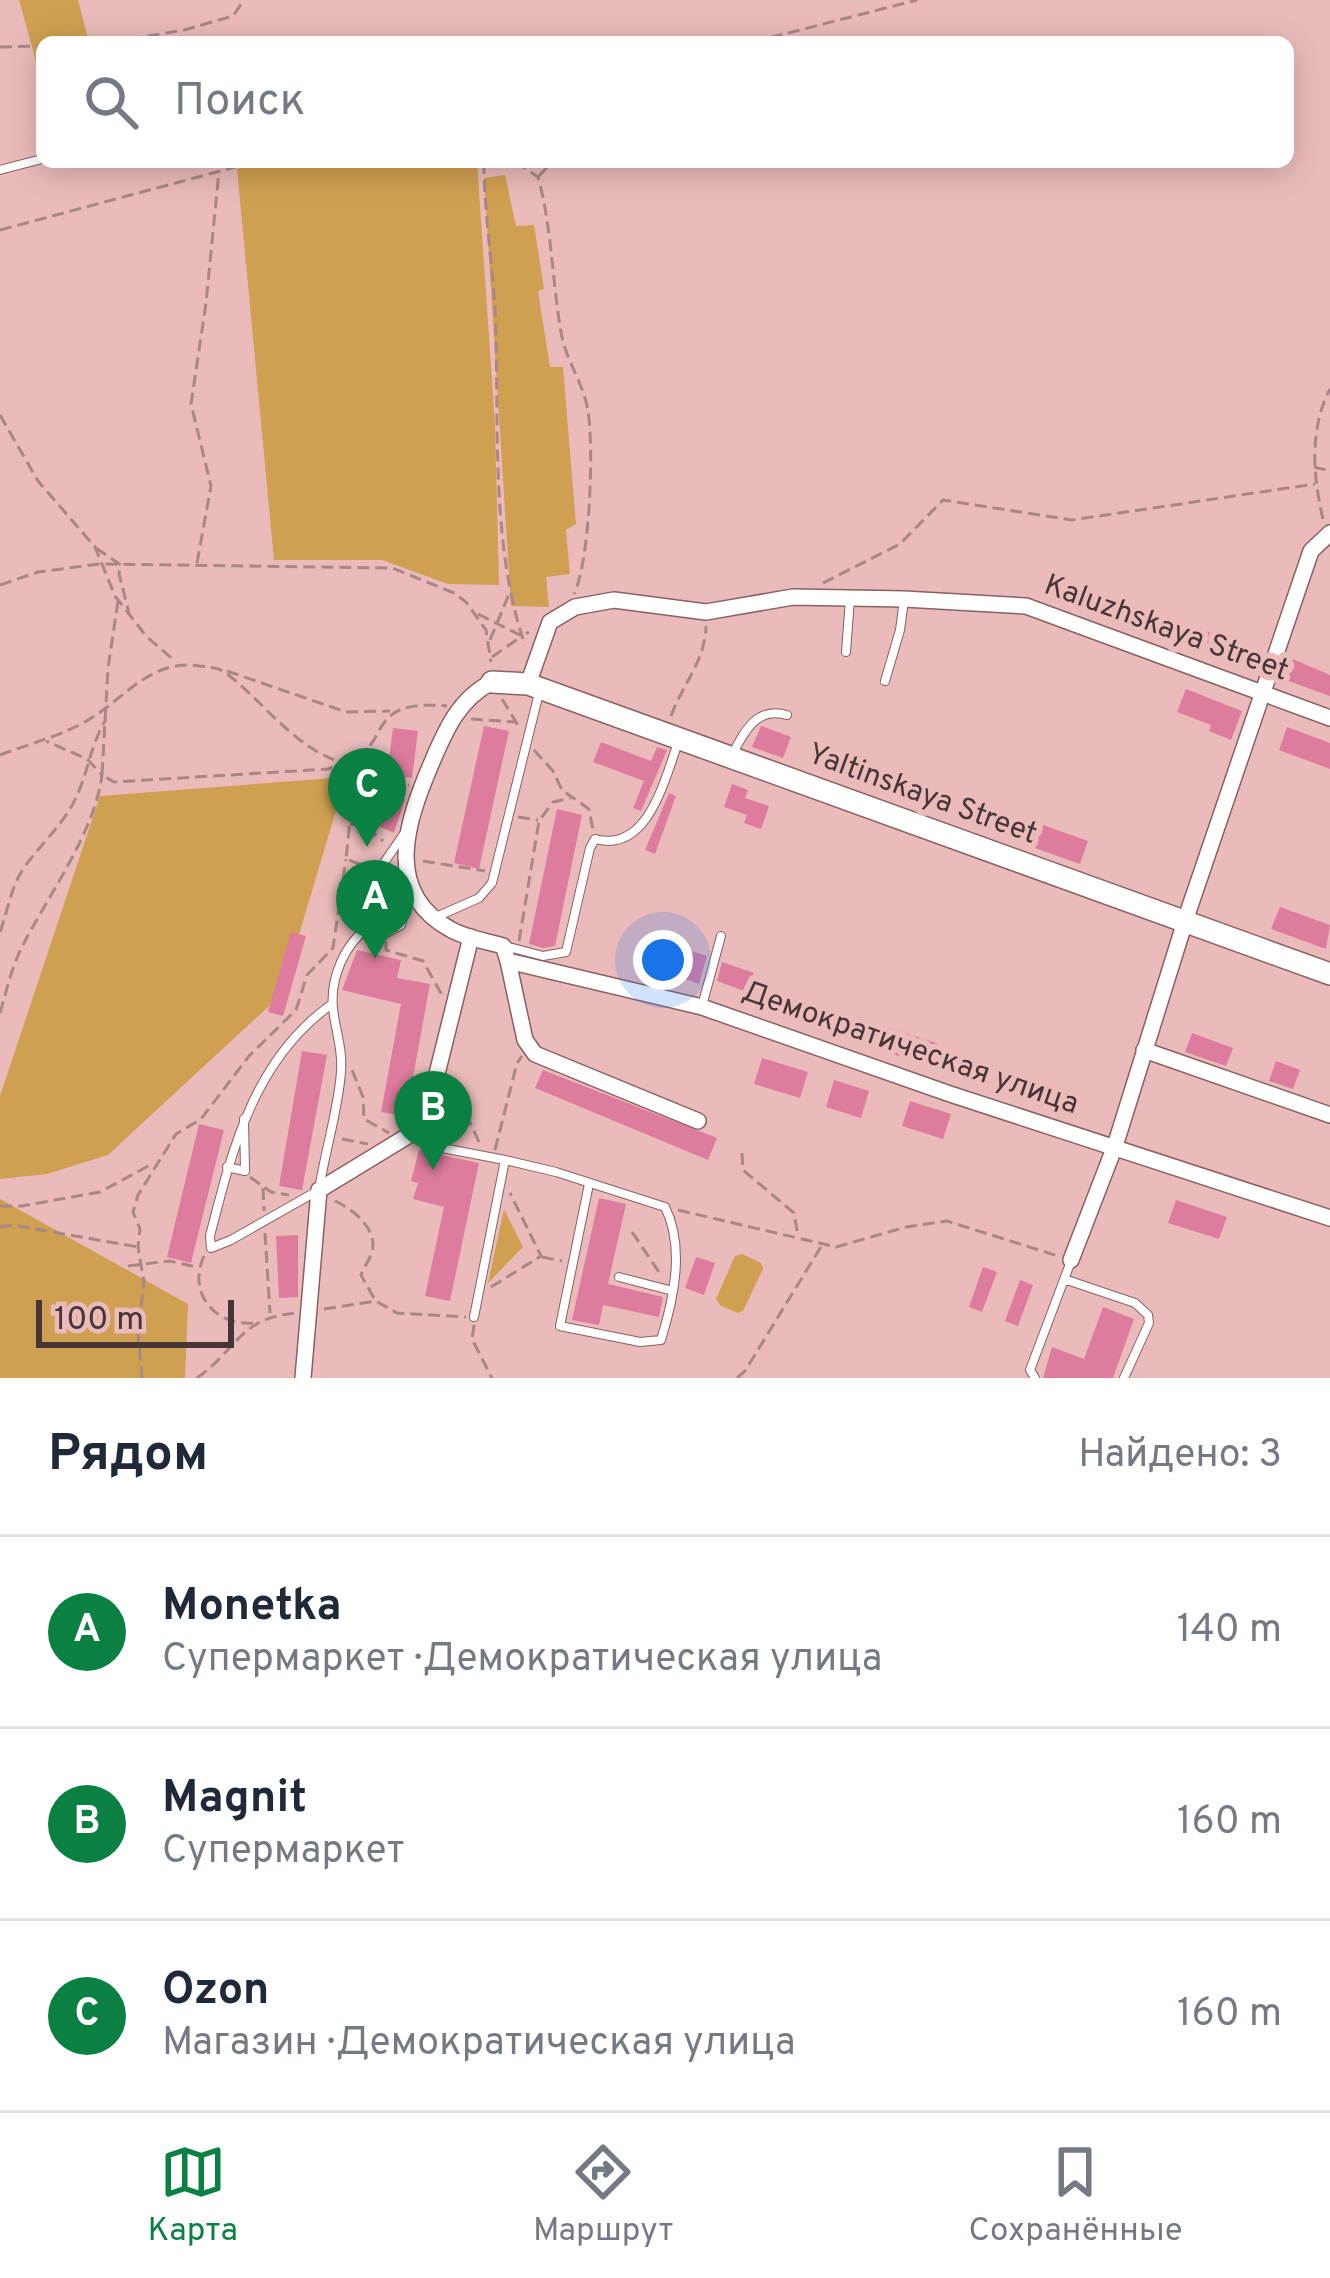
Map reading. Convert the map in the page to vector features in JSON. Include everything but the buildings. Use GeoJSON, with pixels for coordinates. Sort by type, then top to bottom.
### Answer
{"type":"FeatureCollection","features":[{"type":"Feature","properties":{"kind":"street"},"geometry":{"type":"LineString","coordinates":[[1071,1260],[1115,1146],[1311,551],[1328,533]]}},
{"type":"Feature","properties":{"kind":"street","name":"Kaluzhskaya Street"},"geometry":{"type":"LineString","coordinates":[[550,622],[575,607],[614,600],[706,612],[801,597],[1026,606],[1330,718]]}},
{"type":"Feature","properties":{"kind":"street"},"geometry":{"type":"LineString","coordinates":[[534,681],[550,622]]}},
{"type":"Feature","properties":{"kind":"street","name":"Yaltinskaya Street"},"geometry":{"type":"LineString","coordinates":[[492,682],[534,681],[672,737],[1330,974]]}},
{"type":"Feature","properties":{"kind":"street"},"geometry":{"type":"LineString","coordinates":[[409,877],[399,853],[422,785],[455,715],[472,693],[492,682]]}},
{"type":"Feature","properties":{"kind":"street","name":"Демократическая улица"},"geometry":{"type":"LineString","coordinates":[[409,877],[418,901],[452,931],[702,1007],[1330,1218]]}},
{"type":"Feature","properties":{"kind":"street"},"geometry":{"type":"LineString","coordinates":[[320,1378],[304,1372],[312,1194],[424,1126],[471,937]]}},
{"type":"Feature","properties":{"kind":"street"},"geometry":{"type":"LineString","coordinates":[[510,952],[529,1048],[698,1121]]}},
{"type":"Feature","properties":{"kind":"street"},"geometry":{"type":"LineString","coordinates":[[1144,1050],[1330,1115]]}},
{"type":"Feature","properties":{"kind":"lane"},"geometry":{"type":"LineString","coordinates":[[0,170],[36,161]]}},
{"type":"Feature","properties":{"kind":"lane"},"geometry":{"type":"LineString","coordinates":[[846,652],[850,598]]}},
{"type":"Feature","properties":{"kind":"lane"},"geometry":{"type":"LineString","coordinates":[[885,681],[904,599]]}},
{"type":"Feature","properties":{"kind":"lane"},"geometry":{"type":"LineString","coordinates":[[434,918],[479,898],[495,873],[528,743],[534,681]]}},
{"type":"Feature","properties":{"kind":"lane"},"geometry":{"type":"LineString","coordinates":[[730,758],[752,722],[766,713],[787,716]]}},
{"type":"Feature","properties":{"kind":"lane"},"geometry":{"type":"LineString","coordinates":[[510,952],[543,956],[566,952],[590,848],[595,839],[630,837],[645,820],[672,737]]}},
{"type":"Feature","properties":{"kind":"lane"},"geometry":{"type":"LineString","coordinates":[[399,853],[380,872],[362,911],[369,927],[386,933],[401,925],[409,877]]}},
{"type":"Feature","properties":{"kind":"lane"},"geometry":{"type":"LineString","coordinates":[[332,1004],[286,1049],[244,1116],[209,1246],[215,1249],[312,1194],[328,1136],[341,1057],[332,1004],[344,952],[352,938],[369,927]]}},
{"type":"Feature","properties":{"kind":"lane"},"geometry":{"type":"LineString","coordinates":[[702,1007],[721,935]]}},
{"type":"Feature","properties":{"kind":"lane"},"geometry":{"type":"LineString","coordinates":[[227,1167],[245,1171],[244,1116]]}},
{"type":"Feature","properties":{"kind":"lane"},"geometry":{"type":"LineString","coordinates":[[424,1126],[436,1147],[505,1160],[590,1184],[664,1207],[674,1225],[673,1291],[661,1340],[640,1342],[560,1326],[590,1184]]}},
{"type":"Feature","properties":{"kind":"lane"},"geometry":{"type":"LineString","coordinates":[[474,1317],[505,1160]]}},
{"type":"Feature","properties":{"kind":"lane"},"geometry":{"type":"LineString","coordinates":[[1035,1378],[1030,1370],[1071,1260]]}},
{"type":"Feature","properties":{"kind":"lane"},"geometry":{"type":"LineString","coordinates":[[619,1277],[673,1291]]}},
{"type":"Feature","properties":{"kind":"lane"},"geometry":{"type":"LineString","coordinates":[[1064,1279],[1135,1304],[1148,1315],[1124,1378]]}},
{"type":"Feature","properties":{"kind":"path"},"geometry":{"type":"LineString","coordinates":[[148,36],[233,16],[244,0]]}},
{"type":"Feature","properties":{"kind":"path"},"geometry":{"type":"LineString","coordinates":[[776,36],[916,0]]}},
{"type":"Feature","properties":{"kind":"path"},"geometry":{"type":"LineString","coordinates":[[0,46],[36,46]]}},
{"type":"Feature","properties":{"kind":"path"},"geometry":{"type":"LineString","coordinates":[[0,230],[231,168]]}},
{"type":"Feature","properties":{"kind":"path"},"geometry":{"type":"LineString","coordinates":[[484,168],[495,308],[497,449],[511,589],[534,681]]}},
{"type":"Feature","properties":{"kind":"path"},"geometry":{"type":"LineString","coordinates":[[525,168],[538,177],[546,207],[562,340],[588,409],[581,580],[566,612]]}},
{"type":"Feature","properties":{"kind":"path"},"geometry":{"type":"LineString","coordinates":[[538,177],[546,168]]}},
{"type":"Feature","properties":{"kind":"path"},"geometry":{"type":"LineString","coordinates":[[197,565],[212,486],[191,404],[219,171]]}},
{"type":"Feature","properties":{"kind":"path"},"geometry":{"type":"LineString","coordinates":[[1328,533],[1313,466],[1322,404],[1330,389]]}},
{"type":"Feature","properties":{"kind":"path"},"geometry":{"type":"LineString","coordinates":[[0,415],[38,482],[95,547],[121,565]]}},
{"type":"Feature","properties":{"kind":"path"},"geometry":{"type":"LineString","coordinates":[[1313,466],[1330,472]]}},
{"type":"Feature","properties":{"kind":"path"},"geometry":{"type":"LineString","coordinates":[[801,597],[840,572],[900,544],[943,500],[1072,520],[1315,484]]}},
{"type":"Feature","properties":{"kind":"path"},"geometry":{"type":"LineString","coordinates":[[95,547],[118,601],[146,636],[176,662],[222,669],[346,712],[392,711],[415,704],[455,715],[517,722]]}},
{"type":"Feature","properties":{"kind":"path"},"geometry":{"type":"LineString","coordinates":[[0,585],[38,572],[99,565],[392,568],[454,593],[476,614],[522,636]]}},
{"type":"Feature","properties":{"kind":"path"},"geometry":{"type":"LineString","coordinates":[[121,565],[130,615]]}},
{"type":"Feature","properties":{"kind":"path"},"geometry":{"type":"LineString","coordinates":[[489,642],[511,589]]}},
{"type":"Feature","properties":{"kind":"path"},"geometry":{"type":"LineString","coordinates":[[0,1013],[13,967],[66,872],[100,792],[108,668],[118,601]]}},
{"type":"Feature","properties":{"kind":"path"},"geometry":{"type":"LineString","coordinates":[[672,737],[678,697],[705,653],[706,612]]}},
{"type":"Feature","properties":{"kind":"path"},"geometry":{"type":"LineString","coordinates":[[476,614],[489,642],[492,682],[562,790],[589,809],[595,839]]}},
{"type":"Feature","properties":{"kind":"path"},"geometry":{"type":"LineString","coordinates":[[490,658],[550,622]]}},
{"type":"Feature","properties":{"kind":"path"},"geometry":{"type":"LineString","coordinates":[[0,755],[76,727],[108,709],[133,684],[176,662]]}},
{"type":"Feature","properties":{"kind":"path"},"geometry":{"type":"LineString","coordinates":[[142,1378],[137,1334],[142,1267],[134,1212],[156,1162],[176,1134],[200,1119],[249,1056],[296,1010],[307,975],[333,948],[346,860],[354,782],[344,763],[322,754],[267,714],[222,669]]}},
{"type":"Feature","properties":{"kind":"path"},"geometry":{"type":"LineString","coordinates":[[43,739],[87,759],[114,782],[328,769],[367,748],[392,711]]}},
{"type":"Feature","properties":{"kind":"path"},"geometry":{"type":"LineString","coordinates":[[0,932],[7,901],[25,867],[58,831],[80,789],[87,759],[107,718]]}},
{"type":"Feature","properties":{"kind":"path"},"geometry":{"type":"LineString","coordinates":[[354,782],[422,785]]}},
{"type":"Feature","properties":{"kind":"path"},"geometry":{"type":"LineString","coordinates":[[352,793],[365,808],[365,826]]}},
{"type":"Feature","properties":{"kind":"path"},"geometry":{"type":"LineString","coordinates":[[510,952],[539,821],[553,802],[573,798]]}},
{"type":"Feature","properties":{"kind":"path"},"geometry":{"type":"LineString","coordinates":[[511,816],[539,821]]}},
{"type":"Feature","properties":{"kind":"path"},"geometry":{"type":"LineString","coordinates":[[348,824],[365,826],[399,853],[495,873]]}},
{"type":"Feature","properties":{"kind":"path"},"geometry":{"type":"LineString","coordinates":[[346,860],[380,872]]}},
{"type":"Feature","properties":{"kind":"path"},"geometry":{"type":"LineString","coordinates":[[386,933],[386,950],[423,961],[451,1013]]}},
{"type":"Feature","properties":{"kind":"path"},"geometry":{"type":"LineString","coordinates":[[490,1157],[517,1063],[529,1048]]}},
{"type":"Feature","properties":{"kind":"path"},"geometry":{"type":"LineString","coordinates":[[341,1057],[360,1086],[364,1119],[395,1144]]}},
{"type":"Feature","properties":{"kind":"path"},"geometry":{"type":"LineString","coordinates":[[440,1059],[490,1157]]}},
{"type":"Feature","properties":{"kind":"path"},"geometry":{"type":"LineString","coordinates":[[328,1136],[395,1144]]}},
{"type":"Feature","properties":{"kind":"path"},"geometry":{"type":"LineString","coordinates":[[742,1153],[743,1170],[794,1214],[798,1238]]}},
{"type":"Feature","properties":{"kind":"path"},"geometry":{"type":"LineString","coordinates":[[0,1206],[100,1192],[156,1162]]}},
{"type":"Feature","properties":{"kind":"path"},"geometry":{"type":"LineString","coordinates":[[245,1171],[263,1188],[312,1194],[352,1208],[373,1246],[361,1275],[376,1301],[397,1313],[474,1317],[472,1339],[492,1378]]}},
{"type":"Feature","properties":{"kind":"path"},"geometry":{"type":"LineString","coordinates":[[502,1175],[541,1256]]}},
{"type":"Feature","properties":{"kind":"path"},"geometry":{"type":"LineString","coordinates":[[263,1188],[270,1315]]}},
{"type":"Feature","properties":{"kind":"path"},"geometry":{"type":"LineString","coordinates":[[664,1207],[836,1247],[947,1221],[1071,1260]]}},
{"type":"Feature","properties":{"kind":"path"},"geometry":{"type":"LineString","coordinates":[[0,1226],[138,1247]]}},
{"type":"Feature","properties":{"kind":"path"},"geometry":{"type":"LineString","coordinates":[[632,1232],[673,1291]]}},
{"type":"Feature","properties":{"kind":"path"},"geometry":{"type":"LineString","coordinates":[[737,1378],[823,1244]]}},
{"type":"Feature","properties":{"kind":"path"},"geometry":{"type":"LineString","coordinates":[[480,1294],[541,1256],[573,1263]]}},
{"type":"Feature","properties":{"kind":"path"},"geometry":{"type":"LineString","coordinates":[[128,1266],[169,1261],[199,1268],[199,1290],[220,1318],[234,1324],[254,1323]]}},
{"type":"Feature","properties":{"kind":"path"},"geometry":{"type":"LineString","coordinates":[[197,1378],[254,1323],[270,1315],[376,1301]]}},
{"type":"Feature","properties":{"kind":"path"},"geometry":{"type":"LineString","coordinates":[[745,1371],[748,1378]]}},
{"type":"Feature","properties":{"kind":"shaded area"},"geometry":{"type":"Polygon","coordinates":[[[19,0],[78,0],[87,36],[36,36],[36,61],[19,0]]]}},
{"type":"Feature","properties":{"kind":"shaded area"},"geometry":{"type":"Polygon","coordinates":[[[477,168],[495,424],[499,585],[448,584],[382,560],[274,560],[237,169],[477,168]]]}},
{"type":"Feature","properties":{"kind":"shaded area"},"geometry":{"type":"Polygon","coordinates":[[[505,175],[516,226],[534,225],[550,367],[563,367],[576,524],[566,530],[570,574],[546,577],[549,607],[511,606],[484,178],[505,175]]]}},
{"type":"Feature","properties":{"kind":"shaded area"},"geometry":{"type":"Polygon","coordinates":[[[346,777],[281,995],[108,1155],[47,1174],[0,1179],[0,1096],[100,796],[346,777]]]}},
{"type":"Feature","properties":{"kind":"shaded area"},"geometry":{"type":"Polygon","coordinates":[[[0,1199],[188,1304],[185,1378],[0,1378],[0,1199]]]}},
{"type":"Feature","properties":{"kind":"shaded area"},"geometry":{"type":"Polygon","coordinates":[[[504,1209],[523,1247],[488,1283],[504,1209]]]}},
{"type":"Feature","properties":{"kind":"shaded area"},"geometry":{"type":"Polygon","coordinates":[[[742,1254],[761,1263],[763,1269],[738,1313],[716,1299],[735,1256],[742,1254]]]}},
{"type":"Feature","properties":{"kind":"place","name":"Ozon"},"geometry":{"type":"Point","coordinates":[367,847]}},
{"type":"Feature","properties":{"kind":"place","name":"Monetka"},"geometry":{"type":"Point","coordinates":[375,959]}},
{"type":"Feature","properties":{"kind":"place","name":"Magnit"},"geometry":{"type":"Point","coordinates":[433,1170]}}]}
